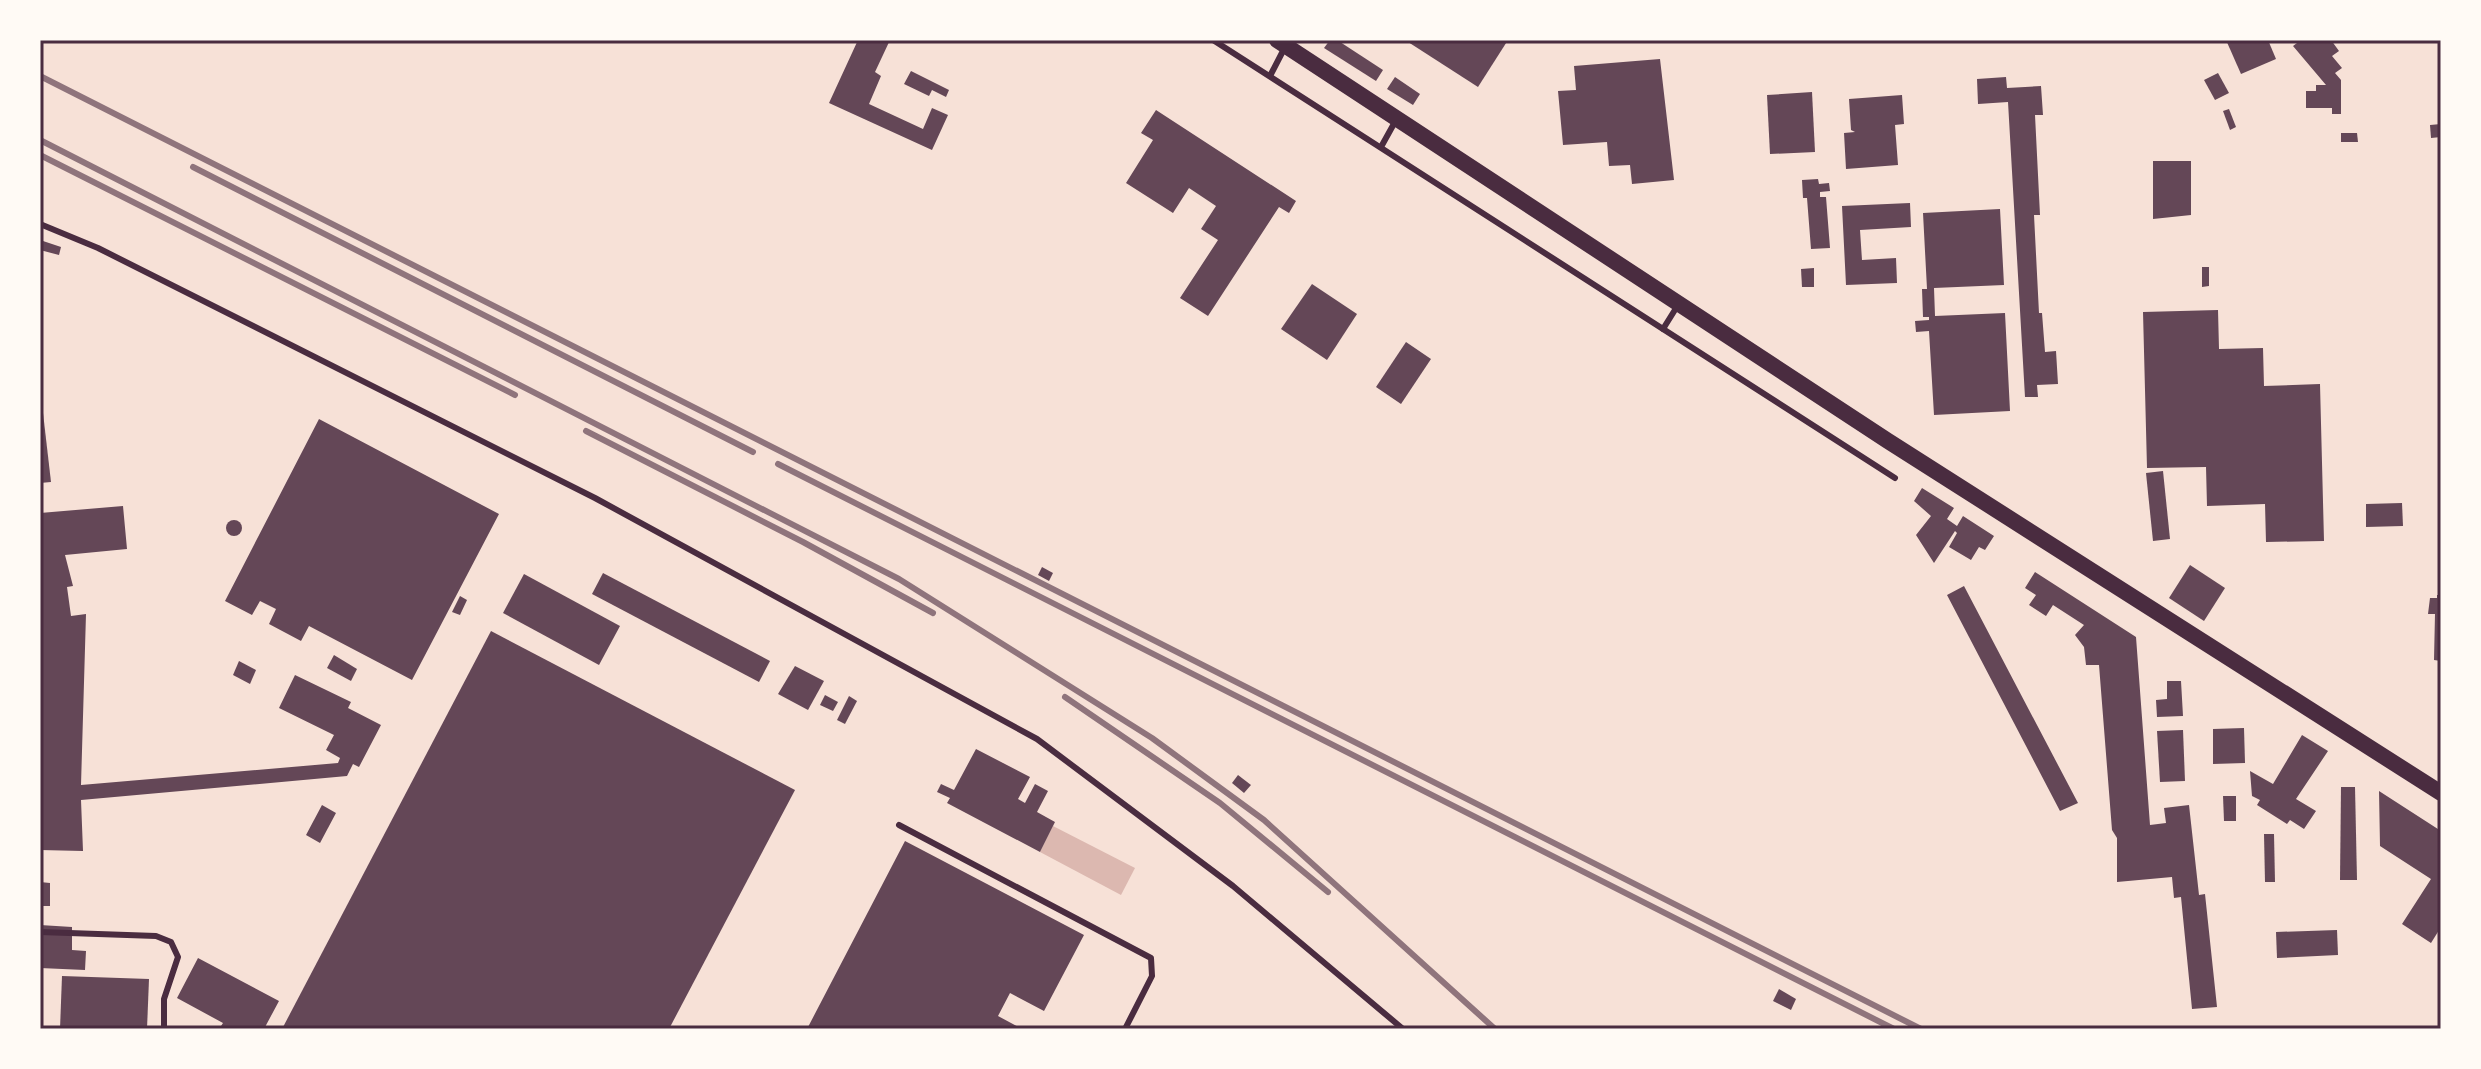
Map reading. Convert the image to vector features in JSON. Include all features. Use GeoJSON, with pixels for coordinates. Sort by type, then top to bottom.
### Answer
{"type":"FeatureCollection","features":[{"type":"Feature","properties":{"kind":"main road"},"geometry":{"type":"LineString","coordinates":[[1281,43],[1678,304],[2441,793]]}},
{"type":"Feature","properties":{"kind":"lane"},"geometry":{"type":"LineString","coordinates":[[1213,40],[1895,478]]}},
{"type":"Feature","properties":{"kind":"lane"},"geometry":{"type":"LineString","coordinates":[[1270,76],[1281,43]]}},
{"type":"Feature","properties":{"kind":"lane"},"geometry":{"type":"LineString","coordinates":[[1381,147],[1396,120]]}},
{"type":"Feature","properties":{"kind":"lane"},"geometry":{"type":"LineString","coordinates":[[40,224],[98,248],[595,498],[1037,739],[1233,886],[1403,1029]]}},
{"type":"Feature","properties":{"kind":"lane"},"geometry":{"type":"LineString","coordinates":[[1663,329],[1678,304]]}},
{"type":"Feature","properties":{"kind":"lane"},"geometry":{"type":"LineString","coordinates":[[899,825],[1151,958],[1152,976],[1125,1029]]}},
{"type":"Feature","properties":{"kind":"lane"},"geometry":{"type":"LineString","coordinates":[[40,932],[156,936],[171,942],[178,957],[164,999],[164,1029]]}},
{"type":"Feature","properties":{"kind":"shaded area"},"geometry":{"type":"Polygon","coordinates":[[[1053,826],[1135,868],[1121,895],[1040,852],[1053,826]]]}},
{"type":"Feature","properties":{"kind":"building"},"geometry":{"type":"Polygon","coordinates":[[[858,40],[890,40],[875,72],[881,76],[869,104],[923,129],[932,108],[948,115],[932,150],[829,103],[858,40]]]}},
{"type":"Feature","properties":{"kind":"building"},"geometry":{"type":"Polygon","coordinates":[[[1330,40],[1337,40],[1383,70],[1376,81],[1324,48],[1330,40]]]}},
{"type":"Feature","properties":{"kind":"building"},"geometry":{"type":"Polygon","coordinates":[[[1405,40],[1508,40],[1478,87],[1405,40]]]}},
{"type":"Feature","properties":{"kind":"building"},"geometry":{"type":"Polygon","coordinates":[[[2226,40],[2268,40],[2276,59],[2241,74],[2226,40]]]}},
{"type":"Feature","properties":{"kind":"building"},"geometry":{"type":"Polygon","coordinates":[[[2301,40],[2331,40],[2339,51],[2332,56],[2342,68],[2335,73],[2341,80],[2341,114],[2332,114],[2332,108],[2306,108],[2306,91],[2316,91],[2316,85],[2326,85],[2293,46],[2301,40]]]}},
{"type":"Feature","properties":{"kind":"building"},"geometry":{"type":"Polygon","coordinates":[[[1660,59],[1674,180],[1632,184],[1630,165],[1609,166],[1607,142],[1563,145],[1558,91],[1576,90],[1574,66],[1660,59]]]}},
{"type":"Feature","properties":{"kind":"building"},"geometry":{"type":"Polygon","coordinates":[[[911,71],[949,90],[946,97],[932,90],[929,96],[904,84],[911,71]]]}},
{"type":"Feature","properties":{"kind":"building"},"geometry":{"type":"Polygon","coordinates":[[[2218,73],[2229,93],[2215,100],[2204,80],[2218,73]]]}},
{"type":"Feature","properties":{"kind":"building"},"geometry":{"type":"Polygon","coordinates":[[[1395,77],[1420,94],[1413,105],[1387,89],[1395,77]]]}},
{"type":"Feature","properties":{"kind":"building"},"geometry":{"type":"Polygon","coordinates":[[[2006,77],[2007,88],[2041,86],[2043,115],[2035,115],[2040,215],[2034,215],[2039,313],[2042,313],[2045,352],[2056,351],[2058,384],[2037,385],[2038,397],[2025,397],[2008,102],[1978,104],[1977,79],[2006,77]]]}},
{"type":"Feature","properties":{"kind":"building"},"geometry":{"type":"Polygon","coordinates":[[[1812,92],[1815,152],[1770,154],[1767,95],[1812,92]]]}},
{"type":"Feature","properties":{"kind":"building"},"geometry":{"type":"Polygon","coordinates":[[[1902,95],[1904,124],[1895,125],[1898,165],[1846,169],[1844,133],[1855,132],[1851,130],[1849,99],[1902,95]]]}},
{"type":"Feature","properties":{"kind":"building"},"geometry":{"type":"Polygon","coordinates":[[[2229,109],[2236,127],[2230,130],[2223,111],[2229,109]]]}},
{"type":"Feature","properties":{"kind":"building"},"geometry":{"type":"Polygon","coordinates":[[[1156,110],[1296,201],[1289,213],[1279,207],[1208,316],[1180,298],[1218,240],[1201,229],[1216,206],[1189,188],[1173,213],[1126,183],[1153,140],[1141,133],[1156,110]]]}},
{"type":"Feature","properties":{"kind":"building"},"geometry":{"type":"Polygon","coordinates":[[[2441,124],[2441,137],[2431,138],[2430,125],[2441,124]]]}},
{"type":"Feature","properties":{"kind":"building"},"geometry":{"type":"Polygon","coordinates":[[[2341,133],[2357,133],[2358,142],[2341,142],[2341,133]]]}},
{"type":"Feature","properties":{"kind":"building"},"geometry":{"type":"Polygon","coordinates":[[[2153,161],[2191,161],[2191,215],[2153,219],[2153,161]]]}},
{"type":"Feature","properties":{"kind":"building"},"geometry":{"type":"Polygon","coordinates":[[[1818,179],[1819,184],[1829,183],[1830,191],[1820,192],[1820,197],[1826,197],[1830,248],[1811,249],[1807,198],[1803,198],[1802,180],[1818,179]]]}},
{"type":"Feature","properties":{"kind":"building"},"geometry":{"type":"Polygon","coordinates":[[[1910,203],[1911,227],[1860,230],[1862,260],[1896,258],[1897,283],[1846,285],[1842,206],[1910,203]]]}},
{"type":"Feature","properties":{"kind":"building"},"geometry":{"type":"Polygon","coordinates":[[[2000,209],[2004,285],[1934,288],[1935,316],[2005,313],[2010,411],[1934,415],[1929,331],[1916,332],[1915,321],[1929,320],[1929,317],[1923,317],[1922,289],[1927,289],[1923,213],[2000,209]]]}},
{"type":"Feature","properties":{"kind":"building"},"geometry":{"type":"Polygon","coordinates":[[[40,240],[61,247],[59,255],[40,250],[40,240]]]}},
{"type":"Feature","properties":{"kind":"building"},"geometry":{"type":"Polygon","coordinates":[[[2202,267],[2209,267],[2209,286],[2202,287],[2202,267]]]}},
{"type":"Feature","properties":{"kind":"building"},"geometry":{"type":"Polygon","coordinates":[[[1814,268],[1814,287],[1802,287],[1801,269],[1814,268]]]}},
{"type":"Feature","properties":{"kind":"building"},"geometry":{"type":"Polygon","coordinates":[[[1312,284],[1357,314],[1327,360],[1281,329],[1312,284]]]}},
{"type":"Feature","properties":{"kind":"building"},"geometry":{"type":"Polygon","coordinates":[[[2218,310],[2219,349],[2263,348],[2264,386],[2320,384],[2324,541],[2266,542],[2265,504],[2207,506],[2206,467],[2147,468],[2143,312],[2218,310]]]}},
{"type":"Feature","properties":{"kind":"building"},"geometry":{"type":"Polygon","coordinates":[[[1406,342],[1431,359],[1401,404],[1376,387],[1406,342]]]}},
{"type":"Feature","properties":{"kind":"building"},"geometry":{"type":"Polygon","coordinates":[[[40,387],[51,482],[40,483],[40,387]]]}},
{"type":"Feature","properties":{"kind":"building"},"geometry":{"type":"Polygon","coordinates":[[[319,419],[499,514],[412,680],[309,626],[301,641],[269,624],[276,609],[260,601],[252,615],[225,601],[319,419]]]}},
{"type":"Feature","properties":{"kind":"building"},"geometry":{"type":"Polygon","coordinates":[[[2163,471],[2170,539],[2153,541],[2146,473],[2163,471]]]}},
{"type":"Feature","properties":{"kind":"building"},"geometry":{"type":"Polygon","coordinates":[[[1922,488],[1954,508],[1947,519],[1957,526],[1963,516],[1994,536],[1985,550],[1979,547],[1971,560],[1949,547],[1957,533],[1955,531],[1934,563],[1916,535],[1931,516],[1914,501],[1922,488]]]}},
{"type":"Feature","properties":{"kind":"building"},"geometry":{"type":"Polygon","coordinates":[[[2402,503],[2403,526],[2366,527],[2366,504],[2402,503]]]}},
{"type":"Feature","properties":{"kind":"building"},"geometry":{"type":"Polygon","coordinates":[[[123,506],[127,549],[65,555],[73,586],[67,587],[71,616],[86,614],[81,785],[338,763],[340,758],[326,750],[334,735],[279,708],[295,675],[351,702],[348,708],[381,725],[359,767],[353,764],[347,776],[81,800],[83,851],[40,850],[40,513],[123,506]]]}},
{"type":"Feature","properties":{"kind":"building"},"geometry":{"type":"Polygon","coordinates":[[[234,520],[242,528],[234,536],[226,528],[234,520]]]}},
{"type":"Feature","properties":{"kind":"building"},"geometry":{"type":"Polygon","coordinates":[[[2190,565],[2225,588],[2204,621],[2169,598],[2190,565]]]}},
{"type":"Feature","properties":{"kind":"building"},"geometry":{"type":"Polygon","coordinates":[[[1042,567],[1053,573],[1049,581],[1038,575],[1042,567]]]}},
{"type":"Feature","properties":{"kind":"building"},"geometry":{"type":"Polygon","coordinates":[[[2035,572],[2136,637],[2150,825],[2166,823],[2164,808],[2189,805],[2199,895],[2205,894],[2217,1007],[2192,1009],[2181,897],[2174,898],[2172,877],[2117,882],[2117,838],[2112,830],[2099,665],[2086,665],[2084,647],[2075,635],[2084,625],[2053,605],[2046,616],[2029,605],[2036,595],[2025,588],[2035,572]]]}},
{"type":"Feature","properties":{"kind":"building"},"geometry":{"type":"Polygon","coordinates":[[[603,573],[770,661],[759,682],[592,594],[603,573]]]}},
{"type":"Feature","properties":{"kind":"building"},"geometry":{"type":"Polygon","coordinates":[[[524,574],[620,626],[599,665],[503,613],[524,574]]]}},
{"type":"Feature","properties":{"kind":"building"},"geometry":{"type":"Polygon","coordinates":[[[1964,586],[2078,803],[2060,811],[1947,595],[1964,586]]]}},
{"type":"Feature","properties":{"kind":"building"},"geometry":{"type":"Polygon","coordinates":[[[2441,595],[2441,661],[2434,660],[2435,614],[2428,614],[2430,598],[2437,598],[2441,595]]]}},
{"type":"Feature","properties":{"kind":"building"},"geometry":{"type":"Polygon","coordinates":[[[460,596],[467,600],[460,615],[452,612],[460,596]]]}},
{"type":"Feature","properties":{"kind":"building"},"geometry":{"type":"Polygon","coordinates":[[[491,631],[795,790],[669,1029],[282,1029],[491,631]]]}},
{"type":"Feature","properties":{"kind":"building"},"geometry":{"type":"Polygon","coordinates":[[[334,655],[357,669],[351,681],[327,668],[334,655]]]}},
{"type":"Feature","properties":{"kind":"building"},"geometry":{"type":"Polygon","coordinates":[[[239,661],[256,670],[250,684],[233,675],[239,661]]]}},
{"type":"Feature","properties":{"kind":"building"},"geometry":{"type":"Polygon","coordinates":[[[795,666],[824,681],[808,710],[778,694],[795,666]]]}},
{"type":"Feature","properties":{"kind":"building"},"geometry":{"type":"Polygon","coordinates":[[[2167,681],[2181,681],[2183,716],[2157,717],[2156,700],[2167,699],[2167,681]]]}},
{"type":"Feature","properties":{"kind":"building"},"geometry":{"type":"Polygon","coordinates":[[[825,695],[838,702],[833,711],[820,705],[825,695]]]}},
{"type":"Feature","properties":{"kind":"building"},"geometry":{"type":"Polygon","coordinates":[[[849,696],[857,701],[845,724],[837,720],[849,696]]]}},
{"type":"Feature","properties":{"kind":"building"},"geometry":{"type":"Polygon","coordinates":[[[2244,728],[2245,763],[2213,764],[2213,729],[2244,728]]]}},
{"type":"Feature","properties":{"kind":"building"},"geometry":{"type":"Polygon","coordinates":[[[2183,730],[2185,781],[2160,782],[2157,731],[2183,730]]]}},
{"type":"Feature","properties":{"kind":"building"},"geometry":{"type":"Polygon","coordinates":[[[2302,735],[2328,751],[2296,799],[2316,811],[2304,829],[2290,820],[2287,824],[2257,805],[2260,800],[2252,796],[2250,771],[2273,784],[2302,735]]]}},
{"type":"Feature","properties":{"kind":"building"},"geometry":{"type":"Polygon","coordinates":[[[976,749],[1030,777],[1018,799],[1025,803],[1035,784],[1048,791],[1037,812],[1055,822],[1040,852],[947,803],[950,798],[937,792],[941,784],[954,790],[976,749]]]}},
{"type":"Feature","properties":{"kind":"building"},"geometry":{"type":"Polygon","coordinates":[[[1238,775],[1251,785],[1244,793],[1232,783],[1238,775]]]}},
{"type":"Feature","properties":{"kind":"building"},"geometry":{"type":"Polygon","coordinates":[[[2341,787],[2355,787],[2357,880],[2340,880],[2341,787]]]}},
{"type":"Feature","properties":{"kind":"building"},"geometry":{"type":"Polygon","coordinates":[[[2379,791],[2441,831],[2441,927],[2431,943],[2402,924],[2431,879],[2380,846],[2379,791]]]}},
{"type":"Feature","properties":{"kind":"building"},"geometry":{"type":"Polygon","coordinates":[[[2223,796],[2236,796],[2236,821],[2224,821],[2223,796]]]}},
{"type":"Feature","properties":{"kind":"building"},"geometry":{"type":"Polygon","coordinates":[[[322,805],[336,813],[320,843],[306,835],[322,805]]]}},
{"type":"Feature","properties":{"kind":"building"},"geometry":{"type":"Polygon","coordinates":[[[2264,834],[2274,834],[2275,882],[2265,882],[2264,834]]]}},
{"type":"Feature","properties":{"kind":"building"},"geometry":{"type":"Polygon","coordinates":[[[905,841],[1084,935],[1044,1011],[1010,993],[998,1016],[1022,1029],[807,1029],[905,841]]]}},
{"type":"Feature","properties":{"kind":"building"},"geometry":{"type":"Polygon","coordinates":[[[40,882],[50,883],[50,906],[40,906],[40,882]]]}},
{"type":"Feature","properties":{"kind":"building"},"geometry":{"type":"Polygon","coordinates":[[[40,925],[72,927],[72,950],[86,951],[85,970],[40,968],[40,925]]]}},
{"type":"Feature","properties":{"kind":"building"},"geometry":{"type":"Polygon","coordinates":[[[2337,930],[2338,955],[2277,958],[2276,932],[2337,930]]]}},
{"type":"Feature","properties":{"kind":"building"},"geometry":{"type":"Polygon","coordinates":[[[198,958],[279,1001],[264,1029],[219,1029],[223,1023],[177,998],[198,958]]]}},
{"type":"Feature","properties":{"kind":"building"},"geometry":{"type":"Polygon","coordinates":[[[62,976],[149,979],[147,1029],[60,1029],[62,976]]]}},
{"type":"Feature","properties":{"kind":"building"},"geometry":{"type":"Polygon","coordinates":[[[1779,989],[1796,999],[1791,1010],[1773,1001],[1779,989]]]}},
{"type":"Feature","properties":{"kind":"railway"},"geometry":{"type":"LineString","coordinates":[[40,76],[1921,1029]]}},
{"type":"Feature","properties":{"kind":"railway"},"geometry":{"type":"LineString","coordinates":[[40,140],[899,579],[1152,738],[1264,820],[1495,1029]]}},
{"type":"Feature","properties":{"kind":"railway"},"geometry":{"type":"LineString","coordinates":[[40,155],[515,395]]}},
{"type":"Feature","properties":{"kind":"railway"},"geometry":{"type":"LineString","coordinates":[[193,167],[753,452]]}},
{"type":"Feature","properties":{"kind":"railway"},"geometry":{"type":"LineString","coordinates":[[586,431],[803,542],[933,613]]}},
{"type":"Feature","properties":{"kind":"railway"},"geometry":{"type":"LineString","coordinates":[[778,464],[1894,1029]]}},
{"type":"Feature","properties":{"kind":"railway"},"geometry":{"type":"LineString","coordinates":[[1065,697],[1220,803],[1328,892]]}}]}
